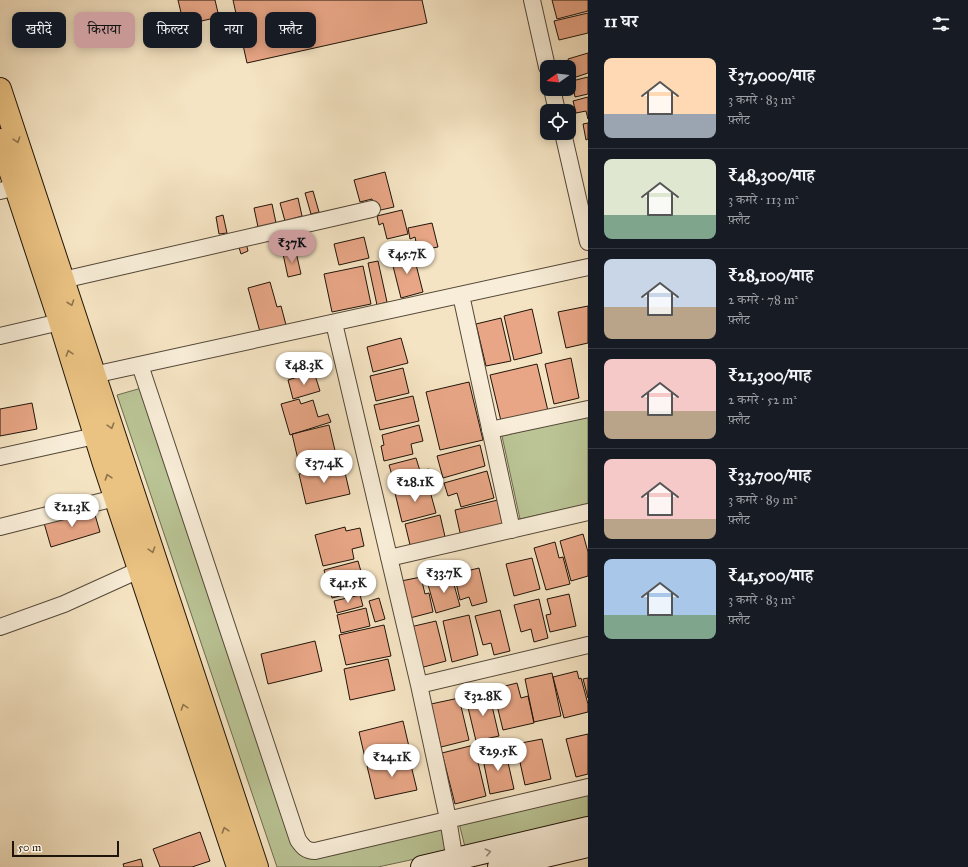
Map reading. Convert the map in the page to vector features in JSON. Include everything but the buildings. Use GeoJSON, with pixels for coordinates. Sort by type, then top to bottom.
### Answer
{"type":"FeatureCollection","features":[{"type":"Feature","properties":{"kind":"main road"},"geometry":{"type":"LineString","coordinates":[[0,89],[55,282],[86,377],[95,436],[238,867]]}},
{"type":"Feature","properties":{"kind":"main road"},"geometry":{"type":"LineString","coordinates":[[0,140],[8,189],[55,282],[60,322],[121,457],[257,867]]}},
{"type":"Feature","properties":{"kind":"main road"},"geometry":{"type":"LineString","coordinates":[[422,867],[456,863],[588,828]]}},
{"type":"Feature","properties":{"kind":"main road"},"geometry":{"type":"LineString","coordinates":[[499,867],[588,846]]}},
{"type":"Feature","properties":{"kind":"street"},"geometry":{"type":"LineString","coordinates":[[532,0],[545,60]]}},
{"type":"Feature","properties":{"kind":"street"},"geometry":{"type":"LineString","coordinates":[[565,140],[588,242]]}},
{"type":"Feature","properties":{"kind":"street"},"geometry":{"type":"LineString","coordinates":[[55,282],[372,209]]}},
{"type":"Feature","properties":{"kind":"street"},"geometry":{"type":"LineString","coordinates":[[86,377],[588,267]]}},
{"type":"Feature","properties":{"kind":"street"},"geometry":{"type":"LineString","coordinates":[[461,295],[512,530]]}},
{"type":"Feature","properties":{"kind":"street"},"geometry":{"type":"LineString","coordinates":[[0,336],[60,322]]}},
{"type":"Feature","properties":{"kind":"street"},"geometry":{"type":"LineString","coordinates":[[334,323],[419,685],[456,863]]}},
{"type":"Feature","properties":{"kind":"street"},"geometry":{"type":"LineString","coordinates":[[140,365],[298,840],[303,848],[309,851],[315,850],[588,787]]}},
{"type":"Feature","properties":{"kind":"street"},"geometry":{"type":"LineString","coordinates":[[490,430],[588,409]]}},
{"type":"Feature","properties":{"kind":"street"},"geometry":{"type":"LineString","coordinates":[[0,457],[95,436]]}},
{"type":"Feature","properties":{"kind":"street"},"geometry":{"type":"LineString","coordinates":[[0,527],[115,498]]}},
{"type":"Feature","properties":{"kind":"street"},"geometry":{"type":"LineString","coordinates":[[389,558],[588,512]]}},
{"type":"Feature","properties":{"kind":"street"},"geometry":{"type":"LineString","coordinates":[[0,627],[64,604],[139,570]]}},
{"type":"Feature","properties":{"kind":"street"},"geometry":{"type":"LineString","coordinates":[[419,685],[588,645]]}},
{"type":"Feature","properties":{"kind":"green space"},"geometry":{"type":"Polygon","coordinates":[[[152,385],[309,857],[445,826],[452,851],[378,867],[277,867],[117,395],[152,385]]]}},
{"type":"Feature","properties":{"kind":"green space"},"geometry":{"type":"Polygon","coordinates":[[[588,416],[588,504],[520,519],[502,436],[588,416]]]}},
{"type":"Feature","properties":{"kind":"green space"},"geometry":{"type":"Polygon","coordinates":[[[588,794],[588,818],[465,847],[459,823],[588,794]]]}}]}
